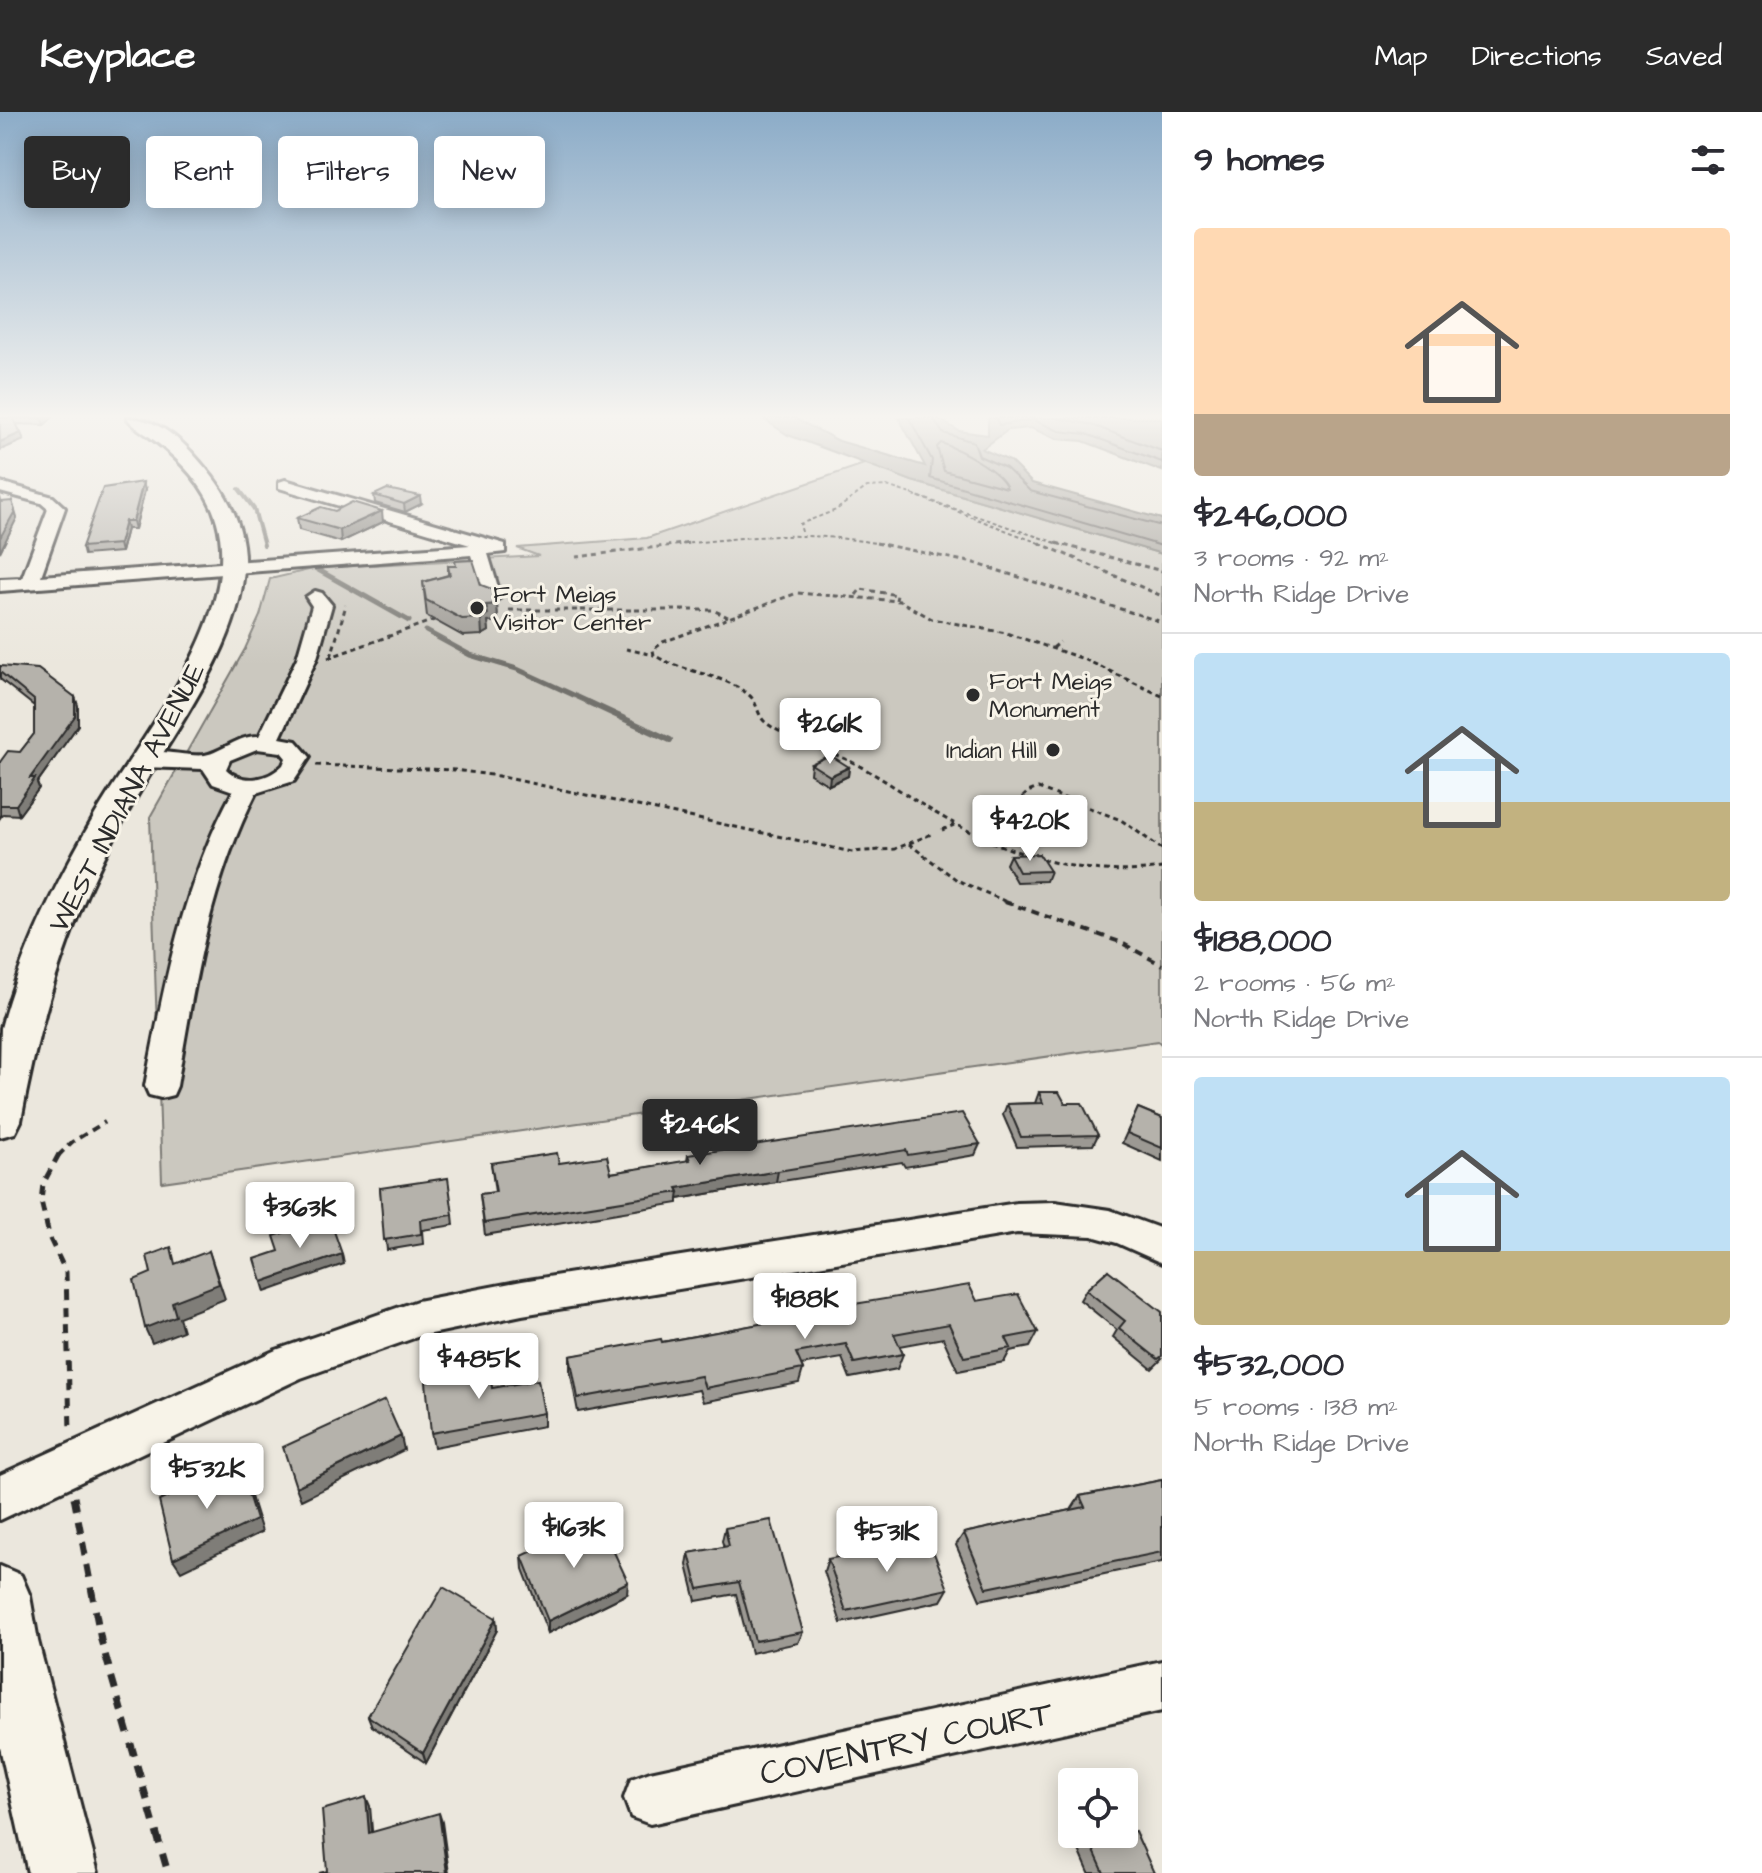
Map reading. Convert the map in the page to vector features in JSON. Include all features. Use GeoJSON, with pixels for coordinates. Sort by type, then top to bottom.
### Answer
{"type":"FeatureCollection","features":[{"type":"Feature","properties":{"kind":"main road","name":"WEST INDIANA AVENUE"},"geometry":{"type":"LineString","coordinates":[[0,1121],[12,1056],[46,943],[76,879],[220,620],[233,567],[230,526],[220,500]]}},
{"type":"Feature","properties":{"kind":"main road"},"geometry":{"type":"LineString","coordinates":[[0,1596],[17,1685],[63,1873]]}},
{"type":"Feature","properties":{"kind":"street"},"geometry":{"type":"LineString","coordinates":[[29,583],[57,508],[47,500]]}},
{"type":"Feature","properties":{"kind":"street"},"geometry":{"type":"LineString","coordinates":[[0,585],[499,548],[337,500]]}},
{"type":"Feature","properties":{"kind":"street"},"geometry":{"type":"LineString","coordinates":[[478,549],[486,588]]}},
{"type":"Feature","properties":{"kind":"street"},"geometry":{"type":"LineString","coordinates":[[267,742],[303,667],[322,605],[315,597]]}},
{"type":"Feature","properties":{"kind":"street"},"geometry":{"type":"LineString","coordinates":[[142,760],[216,762],[241,745],[267,742],[295,751],[297,764],[285,777],[248,786],[235,785],[217,776],[216,762]]}},
{"type":"Feature","properties":{"kind":"street"},"geometry":{"type":"LineString","coordinates":[[161,1086],[179,988],[203,895],[234,810],[248,786]]}},
{"type":"Feature","properties":{"kind":"street"},"geometry":{"type":"LineString","coordinates":[[0,1498],[290,1363],[417,1319],[522,1298],[1017,1218],[1053,1215],[1094,1220],[1162,1247]]}},
{"type":"Feature","properties":{"kind":"street","name":"COVENTRY COURT"},"geometry":{"type":"LineString","coordinates":[[650,1798],[1162,1686]]}},
{"type":"Feature","properties":{"kind":"path"},"geometry":{"type":"LineString","coordinates":[[803,533],[800,524],[836,510],[849,500]]}},
{"type":"Feature","properties":{"kind":"path"},"geometry":{"type":"LineString","coordinates":[[924,500],[1004,529],[1162,596]]}},
{"type":"Feature","properties":{"kind":"path"},"geometry":{"type":"LineString","coordinates":[[936,500],[1070,548],[1162,571]]}},
{"type":"Feature","properties":{"kind":"path"},"geometry":{"type":"LineString","coordinates":[[576,557],[760,535],[803,533],[867,540],[974,563],[1162,622]]}},
{"type":"Feature","properties":{"kind":"path"},"geometry":{"type":"LineString","coordinates":[[793,587],[794,594]]}},
{"type":"Feature","properties":{"kind":"path"},"geometry":{"type":"LineString","coordinates":[[654,655],[654,646],[794,594],[896,600],[931,620],[1001,632],[1091,661],[1162,696]]}},
{"type":"Feature","properties":{"kind":"path"},"geometry":{"type":"LineString","coordinates":[[331,657],[346,605]]}},
{"type":"Feature","properties":{"kind":"path"},"geometry":{"type":"LineString","coordinates":[[509,610],[713,610],[728,617]]}},
{"type":"Feature","properties":{"kind":"path"},"geometry":{"type":"LineString","coordinates":[[303,667],[434,620]]}},
{"type":"Feature","properties":{"kind":"path"},"geometry":{"type":"LineString","coordinates":[[1053,648],[1060,642]]}},
{"type":"Feature","properties":{"kind":"path"},"geometry":{"type":"LineString","coordinates":[[626,649],[654,655],[732,685],[755,699],[764,721],[855,763],[955,824],[1053,863],[1111,873],[1162,868]]}},
{"type":"Feature","properties":{"kind":"path"},"geometry":{"type":"LineString","coordinates":[[842,770],[855,763]]}},
{"type":"Feature","properties":{"kind":"path"},"geometry":{"type":"LineString","coordinates":[[297,764],[455,770],[498,776],[852,852],[877,852],[909,844],[934,833]]}},
{"type":"Feature","properties":{"kind":"path"},"geometry":{"type":"LineString","coordinates":[[984,835],[1028,792],[1038,788],[1120,819],[1162,849]]}},
{"type":"Feature","properties":{"kind":"path"},"geometry":{"type":"LineString","coordinates":[[1120,819],[1125,816]]}},
{"type":"Feature","properties":{"kind":"path"},"geometry":{"type":"LineString","coordinates":[[942,830],[955,824]]}},
{"type":"Feature","properties":{"kind":"path"},"geometry":{"type":"LineString","coordinates":[[909,844],[957,880],[996,899],[1120,942],[1162,965]]}},
{"type":"Feature","properties":{"kind":"path"},"geometry":{"type":"LineString","coordinates":[[1042,874],[1053,863]]}},
{"type":"Feature","properties":{"kind":"path"},"geometry":{"type":"LineString","coordinates":[[70,1439],[66,1267],[49,1238],[42,1212],[41,1192],[62,1148],[105,1122]]}},
{"type":"Feature","properties":{"kind":"path"},"geometry":{"type":"LineString","coordinates":[[73,1487],[82,1564],[118,1708],[168,1873]]}},
{"type":"Feature","properties":{"kind":"shaded area"},"geometry":{"type":"Polygon","coordinates":[[[758,500],[978,500],[1162,554],[1162,1045],[1158,1041],[162,1182],[150,817],[245,649],[260,616],[270,579],[317,568],[539,556],[517,548],[647,538],[758,500]]]}},
{"type":"Feature","properties":{"kind":"water"},"geometry":{"type":"Polygon","coordinates":[[[978,500],[1094,500],[1162,519],[1162,554],[978,500]]]}},
{"type":"Feature","properties":{"kind":"building"},"geometry":{"type":"Polygon","coordinates":[[[0,500],[12,501],[15,511],[0,538],[0,500]]]}},
{"type":"Feature","properties":{"kind":"building"},"geometry":{"type":"Polygon","coordinates":[[[99,500],[138,500],[133,521],[125,521],[119,544],[82,547],[99,500]]]}},
{"type":"Feature","properties":{"kind":"building"},"geometry":{"type":"Polygon","coordinates":[[[352,502],[382,511],[340,530],[297,518],[321,507],[335,511],[352,502]]]}},
{"type":"Feature","properties":{"kind":"building"},"geometry":{"type":"Polygon","coordinates":[[[473,560],[481,585],[492,589],[497,604],[486,605],[488,614],[481,618],[462,619],[426,600],[423,582],[450,575],[448,566],[456,566],[455,561],[473,560]]]}},
{"type":"Feature","properties":{"kind":"building"},"geometry":{"type":"Polygon","coordinates":[[[0,666],[38,669],[75,697],[75,716],[30,778],[35,778],[16,805],[0,805],[0,762],[8,751],[20,752],[34,734],[34,700],[0,672],[0,666]]]}},
{"type":"Feature","properties":{"kind":"building"},"geometry":{"type":"Polygon","coordinates":[[[830,755],[849,767],[830,776],[811,764],[830,755]]]}},
{"type":"Feature","properties":{"kind":"building"},"geometry":{"type":"Polygon","coordinates":[[[1039,854],[1050,871],[1019,872],[1010,855],[1039,854]]]}},
{"type":"Feature","properties":{"kind":"building"},"geometry":{"type":"Polygon","coordinates":[[[1039,1092],[1059,1092],[1065,1103],[1082,1103],[1098,1135],[1021,1137],[1007,1104],[1043,1103],[1039,1092]]]}},
{"type":"Feature","properties":{"kind":"building"},"geometry":{"type":"Polygon","coordinates":[[[1138,1108],[1162,1118],[1162,1148],[1127,1133],[1138,1108]]]}},
{"type":"Feature","properties":{"kind":"building"},"geometry":{"type":"Polygon","coordinates":[[[962,1113],[980,1144],[908,1155],[906,1150],[677,1188],[679,1192],[484,1223],[480,1194],[496,1192],[491,1163],[557,1153],[559,1163],[607,1156],[611,1173],[690,1160],[688,1155],[962,1113]]]}},
{"type":"Feature","properties":{"kind":"building"},"geometry":{"type":"Polygon","coordinates":[[[448,1178],[453,1215],[420,1220],[421,1234],[384,1240],[380,1188],[448,1178]]]}},
{"type":"Feature","properties":{"kind":"building"},"geometry":{"type":"Polygon","coordinates":[[[329,1217],[342,1254],[262,1282],[255,1259],[279,1251],[274,1236],[329,1217]]]}},
{"type":"Feature","properties":{"kind":"building"},"geometry":{"type":"Polygon","coordinates":[[[171,1247],[175,1264],[209,1251],[219,1284],[172,1302],[176,1316],[145,1328],[134,1280],[151,1273],[147,1256],[171,1247]]]}},
{"type":"Feature","properties":{"kind":"building"},"geometry":{"type":"Polygon","coordinates":[[[1108,1270],[1162,1312],[1162,1356],[1158,1359],[1119,1328],[1125,1321],[1086,1290],[1108,1270]]]}},
{"type":"Feature","properties":{"kind":"building"},"geometry":{"type":"Polygon","coordinates":[[[969,1285],[977,1301],[1018,1294],[1038,1332],[1006,1338],[1011,1348],[964,1357],[949,1324],[894,1334],[903,1354],[854,1363],[846,1344],[796,1353],[803,1369],[705,1388],[701,1376],[578,1398],[570,1356],[969,1285]]]}},
{"type":"Feature","properties":{"kind":"building"},"geometry":{"type":"Polygon","coordinates":[[[490,1370],[492,1388],[538,1380],[544,1413],[431,1433],[426,1382],[490,1370]]]}},
{"type":"Feature","properties":{"kind":"building"},"geometry":{"type":"Polygon","coordinates":[[[385,1400],[401,1436],[296,1487],[283,1447],[385,1400]]]}},
{"type":"Feature","properties":{"kind":"building"},"geometry":{"type":"Polygon","coordinates":[[[239,1464],[256,1520],[173,1559],[159,1501],[239,1464]]]}},
{"type":"Feature","properties":{"kind":"building"},"geometry":{"type":"Polygon","coordinates":[[[1162,1480],[1162,1552],[987,1588],[964,1533],[1085,1507],[1080,1496],[1162,1480]]]}},
{"type":"Feature","properties":{"kind":"building"},"geometry":{"type":"Polygon","coordinates":[[[599,1520],[628,1582],[548,1621],[522,1556],[599,1520]]]}},
{"type":"Feature","properties":{"kind":"building"},"geometry":{"type":"Polygon","coordinates":[[[771,1520],[803,1632],[755,1641],[739,1582],[698,1589],[689,1553],[729,1546],[725,1528],[771,1520]]]}},
{"type":"Feature","properties":{"kind":"building"},"geometry":{"type":"Polygon","coordinates":[[[928,1538],[948,1589],[846,1611],[828,1559],[928,1538]]]}},
{"type":"Feature","properties":{"kind":"building"},"geometry":{"type":"Polygon","coordinates":[[[443,1587],[496,1618],[423,1753],[368,1716],[443,1587]]]}},
{"type":"Feature","properties":{"kind":"building"},"geometry":{"type":"Polygon","coordinates":[[[366,1797],[369,1833],[439,1813],[447,1873],[319,1873],[327,1871],[322,1810],[366,1797]]]}},
{"type":"Feature","properties":{"kind":"building"},"geometry":{"type":"Polygon","coordinates":[[[1138,1838],[1154,1873],[1104,1873],[1093,1848],[1138,1848],[1138,1838]]]}},
{"type":"Feature","properties":{"kind":"waterway"},"geometry":{"type":"LineString","coordinates":[[247,500],[254,509],[264,545]]}},
{"type":"Feature","properties":{"kind":"waterway"},"geometry":{"type":"LineString","coordinates":[[313,567],[409,621]]}},
{"type":"Feature","properties":{"kind":"waterway"},"geometry":{"type":"LineString","coordinates":[[426,631],[470,655],[517,669],[593,704]]}},
{"type":"Feature","properties":{"kind":"waterway"},"geometry":{"type":"LineString","coordinates":[[588,702],[670,740]]}},
{"type":"Feature","properties":{"kind":"place","name":"Fort Meigs Visitor Center"},"geometry":{"type":"Point","coordinates":[477,608]}},
{"type":"Feature","properties":{"kind":"place","name":"Fort Meigs Monument"},"geometry":{"type":"Point","coordinates":[973,695]}},
{"type":"Feature","properties":{"kind":"place","name":"Indian Hill"},"geometry":{"type":"Point","coordinates":[1053,750]}}]}
